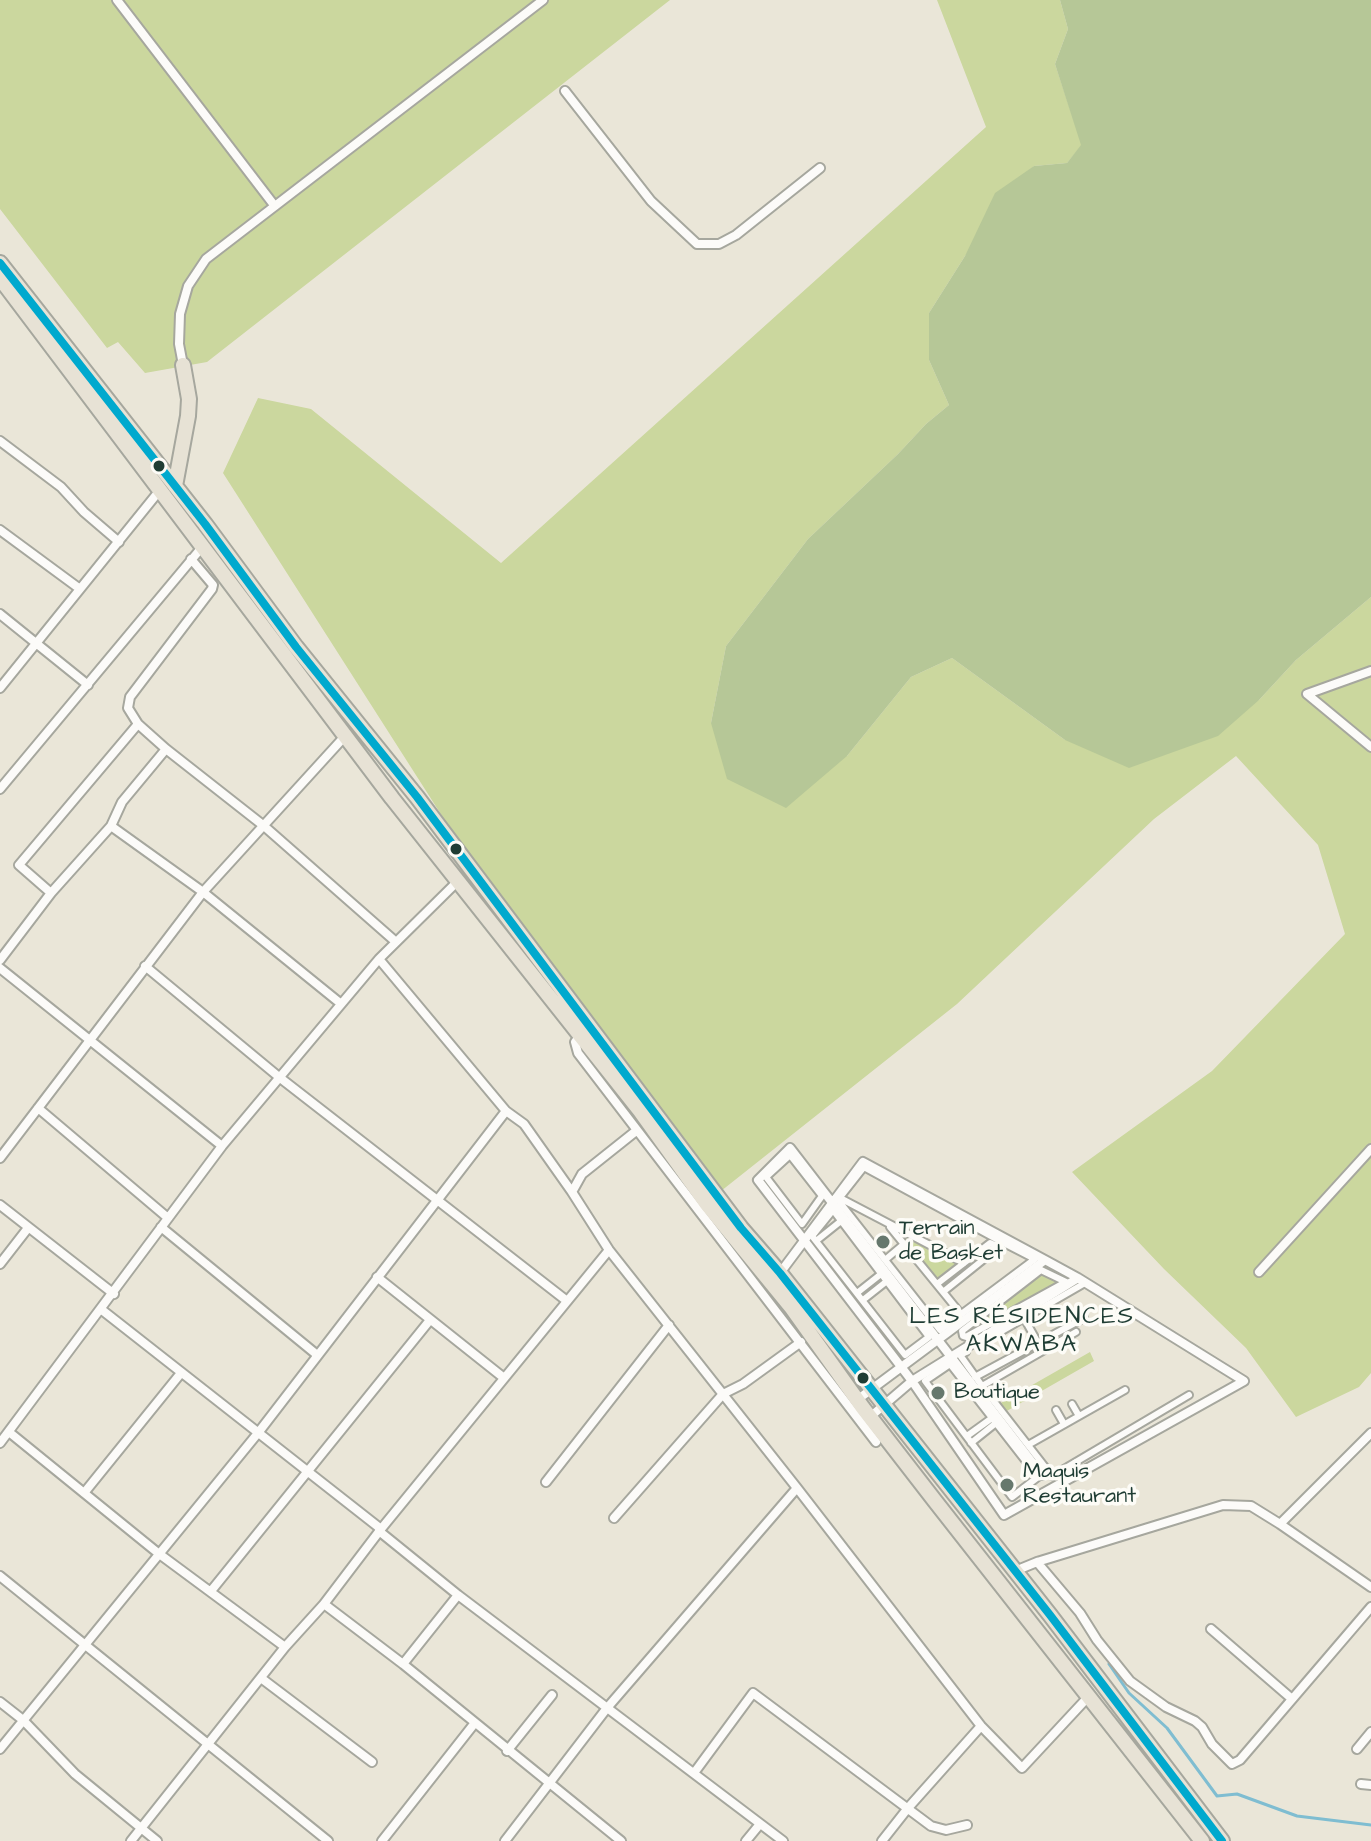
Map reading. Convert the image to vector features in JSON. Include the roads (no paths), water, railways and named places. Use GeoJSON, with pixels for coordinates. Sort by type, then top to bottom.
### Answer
{"type":"FeatureCollection","features":[{"type":"Feature","properties":{"kind":"main road"},"geometry":{"type":"LineString","coordinates":[[0,263],[168,488],[203,546],[346,735],[510,949],[580,1034],[706,1203],[791,1307],[870,1417],[1202,1841]]}},
{"type":"Feature","properties":{"kind":"main road"},"geometry":{"type":"LineString","coordinates":[[0,278],[417,797],[741,1228],[1015,1571],[1222,1841]]}},
{"type":"Feature","properties":{"kind":"main road"},"geometry":{"type":"LineString","coordinates":[[168,488],[188,416],[189,399],[183,365]]}},
{"type":"Feature","properties":{"kind":"street"},"geometry":{"type":"LineString","coordinates":[[117,0],[274,205]]}},
{"type":"Feature","properties":{"kind":"street"},"geometry":{"type":"LineString","coordinates":[[183,365],[179,344],[180,314],[192,279],[206,259],[543,0]]}},
{"type":"Feature","properties":{"kind":"street"},"geometry":{"type":"LineString","coordinates":[[565,91],[651,201],[697,244],[719,244],[736,235],[820,168]]}},
{"type":"Feature","properties":{"kind":"street"},"geometry":{"type":"LineString","coordinates":[[0,441],[61,487],[119,542]]}},
{"type":"Feature","properties":{"kind":"street"},"geometry":{"type":"LineString","coordinates":[[0,688],[119,542],[168,488]]}},
{"type":"Feature","properties":{"kind":"street"},"geometry":{"type":"LineString","coordinates":[[0,530],[80,589]]}},
{"type":"Feature","properties":{"kind":"street"},"geometry":{"type":"LineString","coordinates":[[0,789],[203,546]]}},
{"type":"Feature","properties":{"kind":"street"},"geometry":{"type":"LineString","coordinates":[[191,559],[213,585],[212,589],[130,697],[128,708],[138,724],[166,749],[264,826],[396,942]]}},
{"type":"Feature","properties":{"kind":"street"},"geometry":{"type":"LineString","coordinates":[[0,614],[88,685]]}},
{"type":"Feature","properties":{"kind":"street"},"geometry":{"type":"LineString","coordinates":[[1371,671],[1307,694],[1371,747]]}},
{"type":"Feature","properties":{"kind":"street"},"geometry":{"type":"LineString","coordinates":[[51,893],[19,865],[138,724]]}},
{"type":"Feature","properties":{"kind":"street"},"geometry":{"type":"LineString","coordinates":[[0,1158],[203,892],[346,735]]}},
{"type":"Feature","properties":{"kind":"street"},"geometry":{"type":"LineString","coordinates":[[0,960],[51,893],[111,826],[122,802],[166,749]]}},
{"type":"Feature","properties":{"kind":"street"},"geometry":{"type":"LineString","coordinates":[[111,826],[203,892],[340,1003]]}},
{"type":"Feature","properties":{"kind":"street"},"geometry":{"type":"LineString","coordinates":[[0,1443],[222,1146],[379,959],[458,881]]}},
{"type":"Feature","properties":{"kind":"street"},"geometry":{"type":"LineString","coordinates":[[379,959],[506,1111],[524,1124],[609,1250],[981,1726],[1022,1768],[1089,1696]]}},
{"type":"Feature","properties":{"kind":"street"},"geometry":{"type":"LineString","coordinates":[[145,966],[279,1077],[567,1301]]}},
{"type":"Feature","properties":{"kind":"street"},"geometry":{"type":"LineString","coordinates":[[0,968],[222,1146]]}},
{"type":"Feature","properties":{"kind":"street"},"geometry":{"type":"LineString","coordinates":[[580,1034],[575,1042],[578,1053],[876,1442]]}},
{"type":"Feature","properties":{"kind":"street"},"geometry":{"type":"LineString","coordinates":[[38,1108],[168,1218]]}},
{"type":"Feature","properties":{"kind":"street"},"geometry":{"type":"LineString","coordinates":[[0,1749],[258,1433],[506,1111]]}},
{"type":"Feature","properties":{"kind":"street"},"geometry":{"type":"LineString","coordinates":[[572,1192],[582,1174],[636,1131]]}},
{"type":"Feature","properties":{"kind":"street"},"geometry":{"type":"LineString","coordinates":[[780,1273],[805,1240],[836,1200],[863,1162],[1045,1260],[1244,1381],[1004,1515],[912,1381],[805,1240],[758,1180],[790,1148],[836,1200],[1042,1475]]}},
{"type":"Feature","properties":{"kind":"street"},"geometry":{"type":"LineString","coordinates":[[1259,1272],[1371,1149]]}},
{"type":"Feature","properties":{"kind":"street"},"geometry":{"type":"LineString","coordinates":[[790,1155],[822,1196],[802,1224],[766,1177],[790,1155]]}},
{"type":"Feature","properties":{"kind":"street"},"geometry":{"type":"LineString","coordinates":[[864,1167],[1002,1245],[1035,1259],[940,1330],[836,1200],[864,1167]]}},
{"type":"Feature","properties":{"kind":"street"},"geometry":{"type":"LineString","coordinates":[[836,1200],[964,1263]]}},
{"type":"Feature","properties":{"kind":"street"},"geometry":{"type":"LineString","coordinates":[[0,1205],[114,1294]]}},
{"type":"Feature","properties":{"kind":"street"},"geometry":{"type":"LineString","coordinates":[[833,1210],[841,1221],[929,1337],[905,1355],[812,1236],[833,1210]]}},
{"type":"Feature","properties":{"kind":"street"},"geometry":{"type":"LineString","coordinates":[[816,1241],[841,1221]]}},
{"type":"Feature","properties":{"kind":"street"},"geometry":{"type":"LineString","coordinates":[[887,1223],[961,1314]]}},
{"type":"Feature","properties":{"kind":"street"},"geometry":{"type":"LineString","coordinates":[[161,1227],[316,1354]]}},
{"type":"Feature","properties":{"kind":"street"},"geometry":{"type":"LineString","coordinates":[[0,1264],[28,1228]]}},
{"type":"Feature","properties":{"kind":"street"},"geometry":{"type":"LineString","coordinates":[[937,1284],[990,1243],[1002,1245]]}},
{"type":"Feature","properties":{"kind":"street"},"geometry":{"type":"LineString","coordinates":[[885,1260],[904,1244]]}},
{"type":"Feature","properties":{"kind":"street"},"geometry":{"type":"LineString","coordinates":[[943,1292],[1002,1245]]}},
{"type":"Feature","properties":{"kind":"street"},"geometry":{"type":"LineString","coordinates":[[131,1841],[609,1250]]}},
{"type":"Feature","properties":{"kind":"street"},"geometry":{"type":"LineString","coordinates":[[857,1400],[1045,1260]]}},
{"type":"Feature","properties":{"kind":"street"},"geometry":{"type":"LineString","coordinates":[[1041,1270],[1066,1282],[966,1337],[963,1336],[962,1331],[1041,1270]]}},
{"type":"Feature","properties":{"kind":"street"},"geometry":{"type":"LineString","coordinates":[[857,1293],[881,1274]]}},
{"type":"Feature","properties":{"kind":"street"},"geometry":{"type":"LineString","coordinates":[[377,1277],[504,1378]]}},
{"type":"Feature","properties":{"kind":"street"},"geometry":{"type":"LineString","coordinates":[[863,1300],[887,1281]]}},
{"type":"Feature","properties":{"kind":"street"},"geometry":{"type":"LineString","coordinates":[[1081,1281],[960,1355],[1052,1476],[1189,1395]]}},
{"type":"Feature","properties":{"kind":"street"},"geometry":{"type":"LineString","coordinates":[[870,1417],[912,1381],[1081,1281]]}},
{"type":"Feature","properties":{"kind":"street"},"geometry":{"type":"LineString","coordinates":[[102,1310],[307,1471],[458,1595],[783,1841]]}},
{"type":"Feature","properties":{"kind":"street"},"geometry":{"type":"LineString","coordinates":[[1024,1318],[1038,1343]]}},
{"type":"Feature","properties":{"kind":"street"},"geometry":{"type":"LineString","coordinates":[[975,1377],[1084,1318]]}},
{"type":"Feature","properties":{"kind":"street"},"geometry":{"type":"LineString","coordinates":[[211,1591],[430,1320]]}},
{"type":"Feature","properties":{"kind":"street"},"geometry":{"type":"LineString","coordinates":[[546,1482],[669,1325]]}},
{"type":"Feature","properties":{"kind":"street"},"geometry":{"type":"LineString","coordinates":[[982,1386],[1076,1332]]}},
{"type":"Feature","properties":{"kind":"street"},"geometry":{"type":"LineString","coordinates":[[614,1518],[723,1394],[743,1384],[801,1342]]}},
{"type":"Feature","properties":{"kind":"street"},"geometry":{"type":"LineString","coordinates":[[950,1364],[994,1420],[1038,1477],[1012,1497],[925,1381],[950,1364]]}},
{"type":"Feature","properties":{"kind":"street"},"geometry":{"type":"LineString","coordinates":[[84,1493],[181,1373]]}},
{"type":"Feature","properties":{"kind":"street"},"geometry":{"type":"LineString","coordinates":[[1028,1445],[1125,1390]]}},
{"type":"Feature","properties":{"kind":"street"},"geometry":{"type":"LineString","coordinates":[[1072,1404],[1077,1430]]}},
{"type":"Feature","properties":{"kind":"street"},"geometry":{"type":"LineString","coordinates":[[1056,1410],[1064,1424]]}},
{"type":"Feature","properties":{"kind":"street"},"geometry":{"type":"LineString","coordinates":[[969,1439],[994,1420]]}},
{"type":"Feature","properties":{"kind":"street"},"geometry":{"type":"LineString","coordinates":[[9,1432],[158,1553],[285,1647]]}},
{"type":"Feature","properties":{"kind":"street"},"geometry":{"type":"LineString","coordinates":[[1280,1524],[1371,1433]]}},
{"type":"Feature","properties":{"kind":"street"},"geometry":{"type":"LineString","coordinates":[[505,1841],[607,1708],[797,1488]]}},
{"type":"Feature","properties":{"kind":"street"},"geometry":{"type":"LineString","coordinates":[[1015,1571],[1223,1505],[1251,1506],[1371,1587]]}},
{"type":"Feature","properties":{"kind":"street"},"geometry":{"type":"LineString","coordinates":[[1037,1562],[1080,1613],[1130,1681],[1166,1707],[1195,1721],[1232,1764],[1240,1760],[1371,1607]]}},
{"type":"Feature","properties":{"kind":"street"},"geometry":{"type":"LineString","coordinates":[[0,1576],[328,1841]]}},
{"type":"Feature","properties":{"kind":"street"},"geometry":{"type":"LineString","coordinates":[[403,1664],[458,1595]]}},
{"type":"Feature","properties":{"kind":"street"},"geometry":{"type":"LineString","coordinates":[[324,1604],[621,1841]]}},
{"type":"Feature","properties":{"kind":"street"},"geometry":{"type":"LineString","coordinates":[[1211,1629],[1292,1699]]}},
{"type":"Feature","properties":{"kind":"street"},"geometry":{"type":"LineString","coordinates":[[261,1678],[372,1762]]}},
{"type":"Feature","properties":{"kind":"street"},"geometry":{"type":"LineString","coordinates":[[694,1773],[753,1693],[931,1826],[946,1830],[967,1825]]}},
{"type":"Feature","properties":{"kind":"street"},"geometry":{"type":"LineString","coordinates":[[507,1751],[552,1695]]}},
{"type":"Feature","properties":{"kind":"street"},"geometry":{"type":"LineString","coordinates":[[0,1702],[23,1720],[75,1774],[157,1841]]}},
{"type":"Feature","properties":{"kind":"street"},"geometry":{"type":"LineString","coordinates":[[382,1841],[474,1724]]}},
{"type":"Feature","properties":{"kind":"street"},"geometry":{"type":"LineString","coordinates":[[882,1841],[981,1726]]}},
{"type":"Feature","properties":{"kind":"street"},"geometry":{"type":"LineString","coordinates":[[1357,1749],[1371,1732]]}},
{"type":"Feature","properties":{"kind":"street"},"geometry":{"type":"LineString","coordinates":[[1361,1784],[1371,1785]]}},
{"type":"Feature","properties":{"kind":"street"},"geometry":{"type":"LineString","coordinates":[[746,1841],[760,1824]]}},
{"type":"Feature","properties":{"kind":"waterway"},"geometry":{"type":"LineString","coordinates":[[1109,1664],[1129,1693],[1167,1728],[1217,1796],[1237,1794],[1297,1816],[1371,1825]]}},
{"type":"Feature","properties":{"kind":"place","name":"Terrain de Basket"},"geometry":{"type":"Point","coordinates":[883,1242]}},
{"type":"Feature","properties":{"kind":"place","name":"Boutique"},"geometry":{"type":"Point","coordinates":[938,1393]}},
{"type":"Feature","properties":{"kind":"place","name":"Maquis Restaurant"},"geometry":{"type":"Point","coordinates":[1007,1485]}},
{"type":"Feature","properties":{"kind":"district","name":"LES RÉSIDENCES AKWABA"},"geometry":{"type":"Point","coordinates":[1022,1332]}}]}
